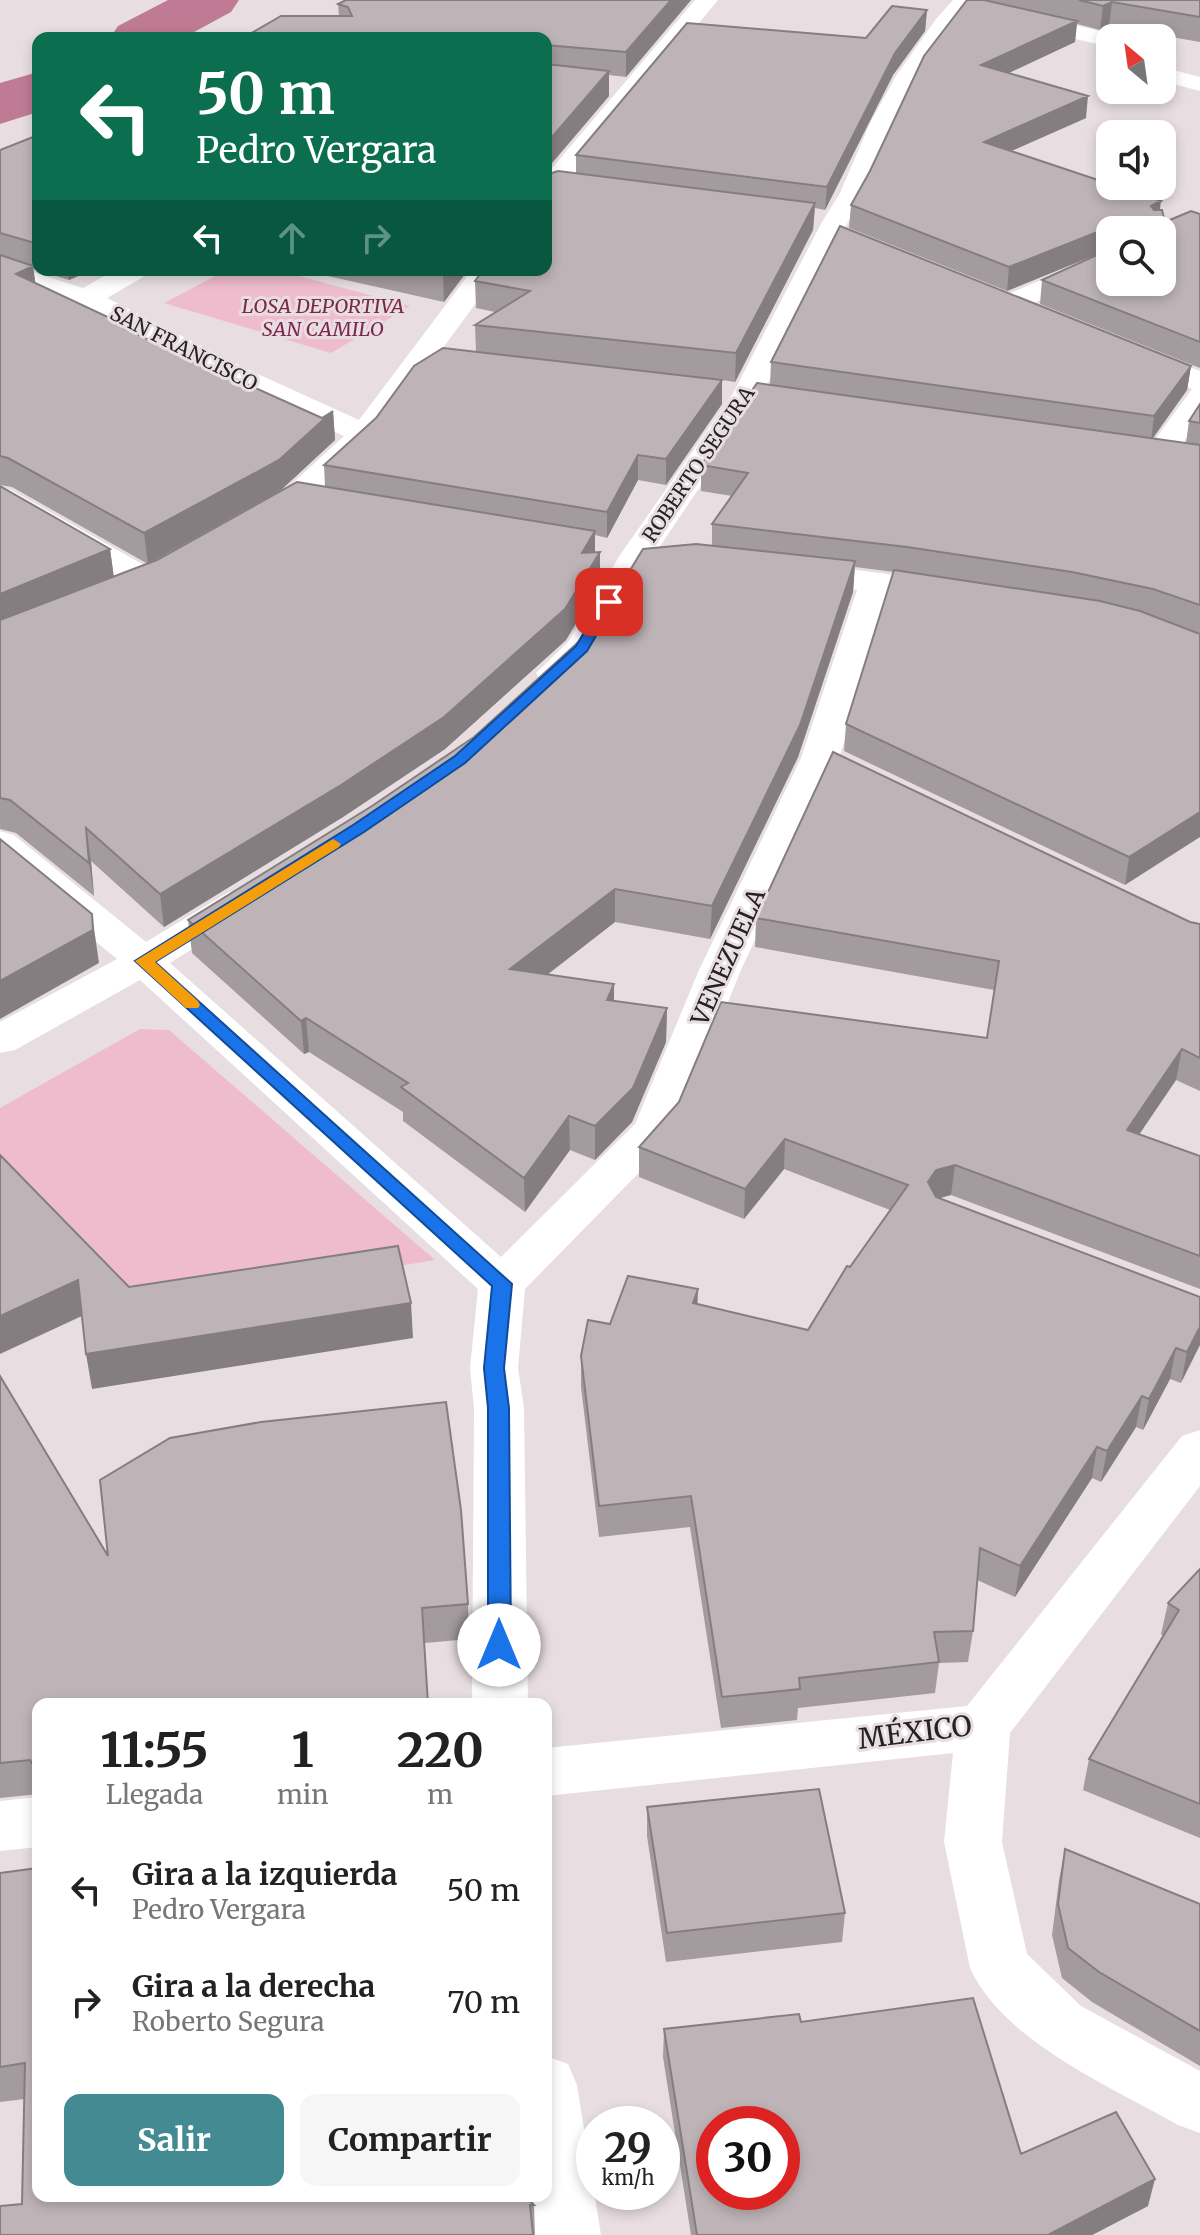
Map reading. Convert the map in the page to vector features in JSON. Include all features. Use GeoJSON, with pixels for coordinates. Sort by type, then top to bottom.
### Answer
{"type":"FeatureCollection","features":[{"type":"Feature","properties":{"kind":"street"},"geometry":{"type":"LineString","coordinates":[[552,184],[707,0]]}},
{"type":"Feature","properties":{"kind":"street"},"geometry":{"type":"LineString","coordinates":[[971,15],[1096,37]]}},
{"type":"Feature","properties":{"kind":"street"},"geometry":{"type":"LineString","coordinates":[[971,15],[1096,57]]}},
{"type":"Feature","properties":{"kind":"street","name":"ROBERTO SEGURA"},"geometry":{"type":"LineString","coordinates":[[527,699],[582,648],[637,554],[747,395],[853,193],[883,123],[908,76],[971,15]]}},
{"type":"Feature","properties":{"kind":"street"},"geometry":{"type":"LineString","coordinates":[[1176,56],[1200,62]]}},
{"type":"Feature","properties":{"kind":"street"},"geometry":{"type":"LineString","coordinates":[[1176,78],[1200,84]]}},
{"type":"Feature","properties":{"kind":"street"},"geometry":{"type":"LineString","coordinates":[[604,85],[632,88]]}},
{"type":"Feature","properties":{"kind":"street"},"geometry":{"type":"LineString","coordinates":[[552,188],[583,189]]}},
{"type":"Feature","properties":{"kind":"street"},"geometry":{"type":"LineString","coordinates":[[1009,304],[1096,264]]}},
{"type":"Feature","properties":{"kind":"street","name":"SAN FRANCISCO"},"geometry":{"type":"LineString","coordinates":[[0,270],[86,298],[236,375],[364,434]]}},
{"type":"Feature","properties":{"kind":"street"},"geometry":{"type":"LineString","coordinates":[[86,298],[124,276]]}},
{"type":"Feature","properties":{"kind":"street"},"geometry":{"type":"LineString","coordinates":[[241,528],[294,499],[364,434],[481,276]]}},
{"type":"Feature","properties":{"kind":"street"},"geometry":{"type":"LineString","coordinates":[[982,293],[1039,316]]}},
{"type":"Feature","properties":{"kind":"street"},"geometry":{"type":"LineString","coordinates":[[1112,346],[1200,382]]}},
{"type":"Feature","properties":{"kind":"street"},"geometry":{"type":"LineString","coordinates":[[418,358],[512,369]]}},
{"type":"Feature","properties":{"kind":"street"},"geometry":{"type":"LineString","coordinates":[[1160,453],[1200,396]]}},
{"type":"Feature","properties":{"kind":"street"},"geometry":{"type":"LineString","coordinates":[[0,497],[162,573],[108,598]]}},
{"type":"Feature","properties":{"kind":"street"},"geometry":{"type":"LineString","coordinates":[[294,499],[341,506]]}},
{"type":"Feature","properties":{"kind":"street"},"geometry":{"type":"LineString","coordinates":[[757,568],[877,581],[987,598]]}},
{"type":"Feature","properties":{"kind":"street","name":"VENEZUELA"},"geometry":{"type":"LineString","coordinates":[[502,1284],[654,1131],[720,970],[834,764],[877,581]]}},
{"type":"Feature","properties":{"kind":"street"},"geometry":{"type":"LineString","coordinates":[[0,843],[144,961],[502,1284],[494,1368],[499,1408],[500,1698]]}},
{"type":"Feature","properties":{"kind":"street"},"geometry":{"type":"LineString","coordinates":[[0,1040],[144,961],[265,887]]}},
{"type":"Feature","properties":{"kind":"street","name":"MÉXICO"},"geometry":{"type":"LineString","coordinates":[[552,1771],[983,1727],[1200,1449]]}},
{"type":"Feature","properties":{"kind":"street"},"geometry":{"type":"LineString","coordinates":[[983,1727],[973,1842],[1000,1968],[1059,2026],[1200,2104]]}},
{"type":"Feature","properties":{"kind":"street"},"geometry":{"type":"LineString","coordinates":[[0,1826],[32,1823]]}},
{"type":"Feature","properties":{"kind":"street"},"geometry":{"type":"LineString","coordinates":[[552,2126],[568,2235]]}},
{"type":"Feature","properties":{"kind":"green space","name":"LOSA DEPORTIVA SAN CAMILO"},"geometry":{"type":"Polygon","coordinates":[[[216,276],[299,276],[410,306],[331,353],[164,303],[216,276]]]}},
{"type":"Feature","properties":{"kind":"green space"},"geometry":{"type":"Polygon","coordinates":[[[140,1029],[169,1030],[435,1260],[136,1310],[0,1170],[0,1108],[140,1029]]]}},
{"type":"Feature","properties":{"kind":"building"},"geometry":{"type":"Polygon","coordinates":[[[346,0],[671,0],[626,52],[552,46],[552,32],[253,32],[281,16],[352,16],[348,7],[338,4],[346,0]]]}},
{"type":"Feature","properties":{"kind":"building"},"geometry":{"type":"Polygon","coordinates":[[[967,0],[984,0],[1077,21],[981,65],[1088,96],[984,142],[1096,179],[1096,200],[1161,201],[1151,206],[1154,210],[1162,210],[1164,216],[1096,216],[1096,233],[1009,267],[851,205],[924,56],[967,0]]]}},
{"type":"Feature","properties":{"kind":"building"},"geometry":{"type":"Polygon","coordinates":[[[1079,0],[1200,0],[1200,17],[1112,2],[1103,6],[1079,0]]]}},
{"type":"Feature","properties":{"kind":"building"},"geometry":{"type":"Polygon","coordinates":[[[892,6],[927,10],[895,53],[827,187],[576,155],[687,23],[866,38],[892,6]]]}},
{"type":"Feature","properties":{"kind":"building"},"geometry":{"type":"Polygon","coordinates":[[[552,65],[609,71],[552,137],[552,65]]]}},
{"type":"Feature","properties":{"kind":"building"},"geometry":{"type":"Polygon","coordinates":[[[32,137],[32,242],[0,233],[0,150],[32,137]]]}},
{"type":"Feature","properties":{"kind":"building"},"geometry":{"type":"Polygon","coordinates":[[[558,171],[815,203],[736,353],[475,325],[530,291],[475,281],[479,276],[552,276],[552,173],[558,171]]]}},
{"type":"Feature","properties":{"kind":"building"},"geometry":{"type":"Polygon","coordinates":[[[1191,211],[1200,214],[1200,342],[1042,280],[1096,255],[1096,296],[1176,296],[1176,217],[1191,211]]]}},
{"type":"Feature","properties":{"kind":"building"},"geometry":{"type":"Polygon","coordinates":[[[840,226],[1191,366],[1154,416],[771,362],[840,226]]]}},
{"type":"Feature","properties":{"kind":"building"},"geometry":{"type":"Polygon","coordinates":[[[0,255],[32,266],[16,274],[129,327],[125,329],[322,418],[333,411],[279,460],[144,533],[0,456],[0,255]]]}},
{"type":"Feature","properties":{"kind":"building"},"geometry":{"type":"Polygon","coordinates":[[[443,348],[722,380],[666,459],[638,455],[607,512],[324,465],[376,418],[414,366],[443,348]]]}},
{"type":"Feature","properties":{"kind":"building"},"geometry":{"type":"Polygon","coordinates":[[[757,383],[1200,445],[1200,605],[1153,589],[1072,572],[907,547],[712,524],[748,473],[701,465],[757,383]]]}},
{"type":"Feature","properties":{"kind":"building"},"geometry":{"type":"Polygon","coordinates":[[[1200,404],[1200,423],[1189,421],[1200,404]]]}},
{"type":"Feature","properties":{"kind":"building"},"geometry":{"type":"Polygon","coordinates":[[[297,482],[595,531],[582,553],[600,552],[565,609],[444,717],[341,785],[160,894],[86,828],[89,863],[10,800],[0,798],[0,620],[157,560],[297,482]]]}},
{"type":"Feature","properties":{"kind":"building"},"geometry":{"type":"Polygon","coordinates":[[[0,486],[110,549],[0,594],[0,486]]]}},
{"type":"Feature","properties":{"kind":"building"},"geometry":{"type":"Polygon","coordinates":[[[696,544],[855,561],[800,725],[712,906],[615,889],[510,969],[614,984],[607,1000],[667,1008],[633,1088],[595,1126],[569,1116],[524,1178],[401,1087],[408,1083],[306,1018],[301,1021],[188,920],[372,806],[474,737],[596,626],[643,549],[696,544]]]}},
{"type":"Feature","properties":{"kind":"building"},"geometry":{"type":"Polygon","coordinates":[[[894,570],[1100,601],[1140,611],[1200,634],[1200,812],[1129,857],[846,724],[894,570]]]}},
{"type":"Feature","properties":{"kind":"building"},"geometry":{"type":"Polygon","coordinates":[[[833,752],[1190,922],[1200,924],[1200,1058],[1182,1049],[1127,1130],[1200,1156],[1200,1256],[955,1165],[936,1170],[928,1182],[936,1197],[1200,1297],[1200,1327],[1187,1352],[1176,1348],[1149,1399],[1142,1396],[1107,1451],[1097,1447],[1020,1566],[980,1548],[973,1631],[934,1632],[939,1662],[799,1678],[800,1689],[722,1697],[691,1496],[599,1506],[581,1356],[588,1320],[610,1324],[628,1276],[698,1289],[693,1303],[808,1330],[847,1266],[850,1267],[908,1185],[785,1139],[745,1189],[639,1147],[679,1102],[721,1002],[987,1038],[999,961],[756,918],[833,752]]]}},
{"type":"Feature","properties":{"kind":"building"},"geometry":{"type":"Polygon","coordinates":[[[0,839],[92,914],[93,930],[0,981],[0,839]]]}},
{"type":"Feature","properties":{"kind":"building"},"geometry":{"type":"Polygon","coordinates":[[[0,1155],[129,1287],[398,1246],[411,1303],[86,1354],[78,1280],[0,1316],[0,1155]]]}},
{"type":"Feature","properties":{"kind":"building"},"geometry":{"type":"Polygon","coordinates":[[[0,1376],[108,1556],[100,1480],[170,1438],[261,1422],[446,1402],[461,1510],[468,1604],[422,1608],[428,1698],[32,1698],[32,1763],[30,1760],[0,1763],[0,1376]]]}},
{"type":"Feature","properties":{"kind":"building"},"geometry":{"type":"Polygon","coordinates":[[[1200,1569],[1200,1804],[1089,1759],[1179,1610],[1168,1603],[1200,1569]]]}},
{"type":"Feature","properties":{"kind":"building"},"geometry":{"type":"Polygon","coordinates":[[[819,1789],[845,1913],[667,1933],[647,1807],[819,1789]]]}},
{"type":"Feature","properties":{"kind":"building"},"geometry":{"type":"Polygon","coordinates":[[[1065,1849],[1200,1904],[1200,2031],[1099,1972],[1068,1948],[1058,1904],[1065,1849]]]}},
{"type":"Feature","properties":{"kind":"building"},"geometry":{"type":"Polygon","coordinates":[[[32,1869],[32,2202],[531,2202],[534,2205],[530,2205],[533,2235],[0,2235],[0,2206],[22,2204],[25,2063],[0,2067],[0,1873],[32,1869]]]}},
{"type":"Feature","properties":{"kind":"building"},"geometry":{"type":"Polygon","coordinates":[[[973,1998],[1021,2154],[1116,2112],[1155,2179],[1048,2235],[697,2235],[680,2129],[680,2106],[676,2106],[664,2029],[799,2014],[801,2022],[973,1998]]]}},
{"type":"Feature","properties":{"kind":"waterway"},"geometry":{"type":"LineString","coordinates":[[150,32],[211,0]]}},
{"type":"Feature","properties":{"kind":"waterway"},"geometry":{"type":"LineString","coordinates":[[0,105],[32,92]]}},
{"type":"Feature","properties":{"kind":"slow traffic"},"geometry":{"type":"LineString","coordinates":[[192,1005],[144,961],[333,844]]}},
{"type":"Feature","properties":{"kind":"route"},"geometry":{"type":"LineString","coordinates":[[499,1645],[499,1408],[494,1368],[502,1284],[144,961],[359,828],[460,759],[582,648],[609,602]]}}]}
